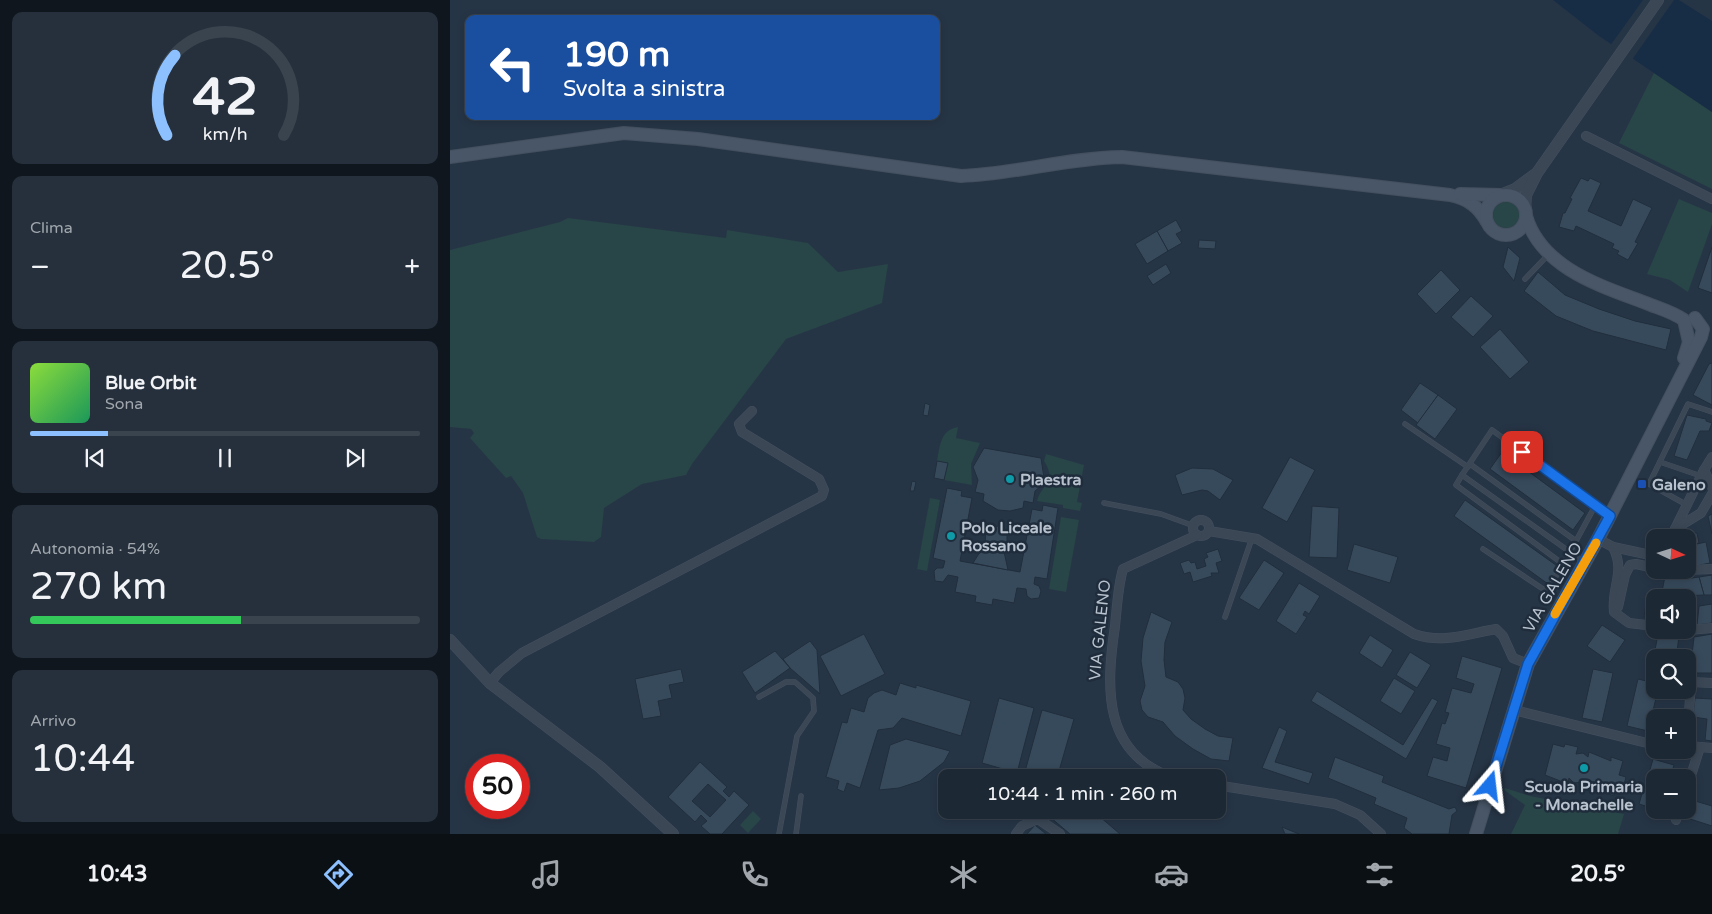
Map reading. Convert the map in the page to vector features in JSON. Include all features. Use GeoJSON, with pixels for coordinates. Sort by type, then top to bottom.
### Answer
{"type":"FeatureCollection","features":[{"type":"Feature","properties":{"kind":"main road"},"geometry":{"type":"LineString","coordinates":[[450,157],[624,133],[698,139],[961,176],[996,174],[1079,160],[1122,157],[1450,195],[1507,195],[1519,199],[1535,236],[1551,256]]}},
{"type":"Feature","properties":{"kind":"main road"},"geometry":{"type":"LineString","coordinates":[[1450,195],[1468,200],[1479,210],[1496,232],[1527,240],[1584,278],[1696,325]]}},
{"type":"Feature","properties":{"kind":"main road"},"geometry":{"type":"LineString","coordinates":[[1487,222],[1487,208],[1500,195]]}},
{"type":"Feature","properties":{"kind":"main road"},"geometry":{"type":"LineString","coordinates":[[1509,235],[1521,228],[1526,213]]}},
{"type":"Feature","properties":{"kind":"main road"},"geometry":{"type":"LineString","coordinates":[[1696,325],[1702,345],[1666,418],[1658,422],[1657,413],[1686,351],[1688,333],[1696,325]]}},
{"type":"Feature","properties":{"kind":"main road","name":"VIA GALENO"},"geometry":{"type":"LineString","coordinates":[[1476,834],[1528,664],[1598,539],[1658,422]]}},
{"type":"Feature","properties":{"kind":"street"},"geometry":{"type":"LineString","coordinates":[[1526,213],[1526,195],[1537,172],[1658,0]]}},
{"type":"Feature","properties":{"kind":"street"},"geometry":{"type":"LineString","coordinates":[[1586,136],[1712,199]]}},
{"type":"Feature","properties":{"kind":"street"},"geometry":{"type":"LineString","coordinates":[[1500,195],[1520,186],[1537,172]]}},
{"type":"Feature","properties":{"kind":"street"},"geometry":{"type":"LineString","coordinates":[[490,683],[499,672],[522,653],[822,496],[824,490],[820,480],[742,432],[739,424],[752,411]]}},
{"type":"Feature","properties":{"kind":"street"},"geometry":{"type":"LineString","coordinates":[[1674,529],[1712,457]]}},
{"type":"Feature","properties":{"kind":"street"},"geometry":{"type":"LineString","coordinates":[[1702,473],[1712,487]]}},
{"type":"Feature","properties":{"kind":"street"},"geometry":{"type":"LineString","coordinates":[[1678,529],[1701,513],[1712,494]]}},
{"type":"Feature","properties":{"kind":"street"},"geometry":{"type":"LineString","coordinates":[[1199,521],[1204,521],[1208,524],[1208,531],[1205,535],[1196,530],[1199,521]]}},
{"type":"Feature","properties":{"kind":"street","name":"VIA GALENO"},"geometry":{"type":"LineString","coordinates":[[1159,769],[1142,759],[1129,747],[1119,732],[1111,706],[1110,667],[1123,568],[1196,530]]}},
{"type":"Feature","properties":{"kind":"street"},"geometry":{"type":"LineString","coordinates":[[1208,531],[1252,537],[1334,584],[1414,634],[1428,638],[1454,638],[1496,629],[1503,636],[1513,658],[1528,664]]}},
{"type":"Feature","properties":{"kind":"street"},"geometry":{"type":"LineString","coordinates":[[1598,539],[1614,547],[1646,554]]}},
{"type":"Feature","properties":{"kind":"street"},"geometry":{"type":"LineString","coordinates":[[1614,547],[1620,562],[1613,604],[1614,612],[1619,618],[1629,623],[1646,625]]}},
{"type":"Feature","properties":{"kind":"street"},"geometry":{"type":"LineString","coordinates":[[1619,618],[1619,598],[1627,570],[1636,564],[1646,566]]}},
{"type":"Feature","properties":{"kind":"street"},"geometry":{"type":"LineString","coordinates":[[1696,570],[1712,569]]}},
{"type":"Feature","properties":{"kind":"street"},"geometry":{"type":"LineString","coordinates":[[1696,629],[1712,628]]}},
{"type":"Feature","properties":{"kind":"street"},"geometry":{"type":"LineString","coordinates":[[450,640],[490,683],[600,767],[673,834]]}},
{"type":"Feature","properties":{"kind":"street"},"geometry":{"type":"LineString","coordinates":[[1689,709],[1691,682],[1712,683]]}},
{"type":"Feature","properties":{"kind":"street"},"geometry":{"type":"LineString","coordinates":[[1514,710],[1646,742]]}},
{"type":"Feature","properties":{"kind":"street"},"geometry":{"type":"LineString","coordinates":[[1696,747],[1712,748]]}},
{"type":"Feature","properties":{"kind":"street"},"geometry":{"type":"LineString","coordinates":[[1693,769],[1700,747]]}},
{"type":"Feature","properties":{"kind":"street"},"geometry":{"type":"LineString","coordinates":[[1226,787],[1335,804],[1360,815],[1381,834]]}},
{"type":"Feature","properties":{"kind":"street"},"geometry":{"type":"LineString","coordinates":[[1016,834],[1022,826],[1038,819],[1060,834]]}},
{"type":"Feature","properties":{"kind":"lane"},"geometry":{"type":"LineString","coordinates":[[1525,279],[1551,256]]}},
{"type":"Feature","properties":{"kind":"lane"},"geometry":{"type":"LineString","coordinates":[[1687,505],[1649,484],[1688,404],[1712,412]]}},
{"type":"Feature","properties":{"kind":"lane"},"geometry":{"type":"LineString","coordinates":[[1405,424],[1576,541]]}},
{"type":"Feature","properties":{"kind":"lane"},"geometry":{"type":"LineString","coordinates":[[1563,564],[1456,486],[1492,430],[1610,516]]}},
{"type":"Feature","properties":{"kind":"lane"},"geometry":{"type":"LineString","coordinates":[[1660,462],[1702,473]]}},
{"type":"Feature","properties":{"kind":"lane"},"geometry":{"type":"LineString","coordinates":[[1462,476],[1585,562]]}},
{"type":"Feature","properties":{"kind":"lane"},"geometry":{"type":"LineString","coordinates":[[1104,503],[1161,514],[1196,530]]}},
{"type":"Feature","properties":{"kind":"lane"},"geometry":{"type":"LineString","coordinates":[[1483,549],[1542,589],[1549,588],[1595,506]]}},
{"type":"Feature","properties":{"kind":"lane"},"geometry":{"type":"LineString","coordinates":[[1225,617],[1252,537]]}},
{"type":"Feature","properties":{"kind":"lane"},"geometry":{"type":"LineString","coordinates":[[759,697],[786,682],[795,682],[813,698],[814,711],[797,736],[779,834]]}},
{"type":"Feature","properties":{"kind":"lane"},"geometry":{"type":"LineString","coordinates":[[796,834],[801,796]]}},
{"type":"Feature","properties":{"kind":"green space"},"geometry":{"type":"Polygon","coordinates":[[[1654,73],[1712,112],[1712,189],[1619,143],[1654,73]]]}},
{"type":"Feature","properties":{"kind":"green space"},"geometry":{"type":"Polygon","coordinates":[[[1679,199],[1712,213],[1712,224],[1688,292],[1670,280],[1647,274],[1679,199]]]}},
{"type":"Feature","properties":{"kind":"green space"},"geometry":{"type":"Polygon","coordinates":[[[1506,202],[1515,206],[1519,215],[1515,224],[1506,228],[1497,224],[1493,215],[1497,206],[1506,202]]]}},
{"type":"Feature","properties":{"kind":"green space"},"geometry":{"type":"Polygon","coordinates":[[[568,218],[726,238],[727,230],[808,243],[838,272],[888,264],[882,303],[786,339],[692,464],[686,475],[642,484],[604,508],[601,537],[594,542],[541,539],[537,537],[523,493],[511,476],[506,478],[470,438],[474,433],[471,429],[450,427],[450,250],[560,222],[568,218]]]}},
{"type":"Feature","properties":{"kind":"green space"},"geometry":{"type":"Polygon","coordinates":[[[958,427],[956,438],[980,443],[971,464],[972,485],[944,480],[948,463],[937,461],[940,444],[944,435],[958,427]]]}},
{"type":"Feature","properties":{"kind":"green space"},"geometry":{"type":"Polygon","coordinates":[[[1046,454],[1084,465],[1077,502],[1082,503],[1080,511],[1063,508],[1063,505],[1037,501],[1049,479],[1048,468],[1044,461],[1046,454]]]}},
{"type":"Feature","properties":{"kind":"green space"},"geometry":{"type":"Polygon","coordinates":[[[930,498],[940,500],[927,571],[917,569],[930,498]]]}},
{"type":"Feature","properties":{"kind":"green space"},"geometry":{"type":"Polygon","coordinates":[[[1061,517],[1079,520],[1066,592],[1049,589],[1061,517]]]}},
{"type":"Feature","properties":{"kind":"green space"},"geometry":{"type":"Polygon","coordinates":[[[1505,788],[1530,796],[1624,814],[1618,834],[1511,834],[1525,805],[1504,790],[1505,788]]]}},
{"type":"Feature","properties":{"kind":"green space"},"geometry":{"type":"Polygon","coordinates":[[[753,811],[761,819],[748,833],[740,825],[753,811]]]}},
{"type":"Feature","properties":{"kind":"water"},"geometry":{"type":"Polygon","coordinates":[[[1553,0],[1679,0],[1712,21],[1712,112],[1599,36],[1553,0]]]}},
{"type":"Feature","properties":{"kind":"pier"},"geometry":{"type":"Polygon","coordinates":[[[1643,0],[1674,0],[1631,61],[1610,46],[1643,0]]]}},
{"type":"Feature","properties":{"kind":"building"},"geometry":{"type":"Polygon","coordinates":[[[1581,178],[1588,181],[1590,178],[1601,183],[1588,211],[1621,226],[1633,199],[1652,208],[1635,242],[1638,243],[1628,260],[1617,254],[1619,251],[1612,248],[1614,244],[1576,226],[1574,231],[1559,227],[1563,213],[1565,213],[1572,199],[1570,198],[1581,178]]]}},
{"type":"Feature","properties":{"kind":"building"},"geometry":{"type":"Polygon","coordinates":[[[1176,220],[1182,231],[1176,234],[1182,243],[1168,251],[1157,231],[1176,220]]]}},
{"type":"Feature","properties":{"kind":"building"},"geometry":{"type":"Polygon","coordinates":[[[1157,231],[1168,251],[1147,264],[1135,244],[1157,231]]]}},
{"type":"Feature","properties":{"kind":"building"},"geometry":{"type":"Polygon","coordinates":[[[1199,240],[1216,241],[1215,249],[1198,248],[1199,240]]]}},
{"type":"Feature","properties":{"kind":"building"},"geometry":{"type":"Polygon","coordinates":[[[1508,247],[1520,258],[1514,281],[1503,267],[1508,247]]]}},
{"type":"Feature","properties":{"kind":"building"},"geometry":{"type":"Polygon","coordinates":[[[1712,247],[1712,293],[1698,288],[1712,247]]]}},
{"type":"Feature","properties":{"kind":"building"},"geometry":{"type":"Polygon","coordinates":[[[1166,264],[1171,273],[1153,285],[1147,276],[1166,264]]]}},
{"type":"Feature","properties":{"kind":"building"},"geometry":{"type":"Polygon","coordinates":[[[1441,270],[1460,290],[1436,314],[1417,294],[1441,270]]]}},
{"type":"Feature","properties":{"kind":"building"},"geometry":{"type":"Polygon","coordinates":[[[1538,272],[1565,295],[1635,321],[1671,329],[1666,350],[1593,331],[1556,316],[1524,291],[1538,272]]]}},
{"type":"Feature","properties":{"kind":"building"},"geometry":{"type":"Polygon","coordinates":[[[1471,296],[1493,316],[1473,337],[1451,317],[1471,296]]]}},
{"type":"Feature","properties":{"kind":"building"},"geometry":{"type":"Polygon","coordinates":[[[1500,329],[1529,362],[1510,379],[1480,347],[1500,329]]]}},
{"type":"Feature","properties":{"kind":"building"},"geometry":{"type":"Polygon","coordinates":[[[1712,363],[1712,405],[1693,395],[1709,364],[1712,363]]]}},
{"type":"Feature","properties":{"kind":"building"},"geometry":{"type":"Polygon","coordinates":[[[1420,383],[1438,395],[1418,423],[1401,410],[1420,383]]]}},
{"type":"Feature","properties":{"kind":"building"},"geometry":{"type":"Polygon","coordinates":[[[1438,395],[1457,409],[1435,439],[1416,425],[1438,395]]]}},
{"type":"Feature","properties":{"kind":"building"},"geometry":{"type":"Polygon","coordinates":[[[925,403],[930,405],[928,416],[923,415],[925,403]]]}},
{"type":"Feature","properties":{"kind":"building"},"geometry":{"type":"Polygon","coordinates":[[[1687,415],[1706,419],[1706,421],[1712,423],[1709,431],[1700,431],[1687,460],[1674,456],[1687,415]]]}},
{"type":"Feature","properties":{"kind":"building","name":"Plaestra"},"geometry":{"type":"Polygon","coordinates":[[[984,448],[1041,458],[1044,478],[1041,486],[1035,491],[1033,503],[1024,501],[1023,508],[1010,511],[998,510],[983,501],[984,494],[975,492],[978,480],[973,467],[984,448]]]}},
{"type":"Feature","properties":{"kind":"building"},"geometry":{"type":"Polygon","coordinates":[[[1502,452],[1585,513],[1573,530],[1490,469],[1502,452]]]}},
{"type":"Feature","properties":{"kind":"building"},"geometry":{"type":"Polygon","coordinates":[[[1290,457],[1315,470],[1287,522],[1262,508],[1290,457]]]}},
{"type":"Feature","properties":{"kind":"building"},"geometry":{"type":"Polygon","coordinates":[[[937,461],[948,463],[944,480],[934,478],[937,461]]]}},
{"type":"Feature","properties":{"kind":"building"},"geometry":{"type":"Polygon","coordinates":[[[1192,468],[1213,469],[1233,480],[1220,500],[1208,491],[1202,490],[1182,495],[1175,475],[1192,468]]]}},
{"type":"Feature","properties":{"kind":"building"},"geometry":{"type":"Polygon","coordinates":[[[912,481],[916,482],[914,491],[910,491],[912,481]]]}},
{"type":"Feature","properties":{"kind":"building","name":"Polo Liceale Rossano"},"geometry":{"type":"Polygon","coordinates":[[[947,488],[962,491],[961,496],[972,498],[960,561],[1020,572],[1032,509],[1042,511],[1043,505],[1058,508],[1047,579],[1035,577],[1034,584],[1039,586],[1041,591],[1039,598],[1031,599],[1027,596],[1026,589],[1017,588],[1014,603],[993,599],[992,605],[975,602],[976,596],[955,592],[958,577],[948,575],[943,582],[935,581],[934,571],[937,568],[943,568],[945,561],[933,558],[947,488]]]}},
{"type":"Feature","properties":{"kind":"building"},"geometry":{"type":"Polygon","coordinates":[[[1465,500],[1560,568],[1548,584],[1454,516],[1465,500]]]}},
{"type":"Feature","properties":{"kind":"building"},"geometry":{"type":"Polygon","coordinates":[[[1312,506],[1339,508],[1337,558],[1309,557],[1312,506]]]}},
{"type":"Feature","properties":{"kind":"building"},"geometry":{"type":"Polygon","coordinates":[[[1712,514],[1712,534],[1708,516],[1712,514]]]}},
{"type":"Feature","properties":{"kind":"building"},"geometry":{"type":"Polygon","coordinates":[[[999,526],[1007,534],[1007,541],[1003,547],[1008,570],[973,563],[985,544],[986,531],[992,527],[999,526]]]}},
{"type":"Feature","properties":{"kind":"building"},"geometry":{"type":"Polygon","coordinates":[[[1696,533],[1699,543],[1696,544],[1696,533]]]}},
{"type":"Feature","properties":{"kind":"building"},"geometry":{"type":"Polygon","coordinates":[[[1706,542],[1710,563],[1696,566],[1696,544],[1706,542]]]}},
{"type":"Feature","properties":{"kind":"building"},"geometry":{"type":"Polygon","coordinates":[[[1354,544],[1398,557],[1390,583],[1347,570],[1354,544]]]}},
{"type":"Feature","properties":{"kind":"building"},"geometry":{"type":"Polygon","coordinates":[[[1218,549],[1222,561],[1216,563],[1219,573],[1211,573],[1212,576],[1193,582],[1190,572],[1184,574],[1180,563],[1189,560],[1191,563],[1195,562],[1197,569],[1206,566],[1204,559],[1208,557],[1206,553],[1218,549]]]}},
{"type":"Feature","properties":{"kind":"building"},"geometry":{"type":"Polygon","coordinates":[[[1264,560],[1284,573],[1259,610],[1239,598],[1264,560]]]}},
{"type":"Feature","properties":{"kind":"building"},"geometry":{"type":"Polygon","coordinates":[[[1712,575],[1712,595],[1704,595],[1699,577],[1712,575]]]}},
{"type":"Feature","properties":{"kind":"building"},"geometry":{"type":"Polygon","coordinates":[[[1699,577],[1704,595],[1696,595],[1696,589],[1663,589],[1664,579],[1696,579],[1699,577]]]}},
{"type":"Feature","properties":{"kind":"building"},"geometry":{"type":"Polygon","coordinates":[[[1299,583],[1320,596],[1309,614],[1305,611],[1303,615],[1307,617],[1296,634],[1276,621],[1299,583]]]}},
{"type":"Feature","properties":{"kind":"building"},"geometry":{"type":"Polygon","coordinates":[[[1712,604],[1712,623],[1697,625],[1699,606],[1712,604]]]}},
{"type":"Feature","properties":{"kind":"building"},"geometry":{"type":"Polygon","coordinates":[[[1151,612],[1172,622],[1165,642],[1164,660],[1166,677],[1178,682],[1183,689],[1185,698],[1183,710],[1191,719],[1205,729],[1218,736],[1233,738],[1229,761],[1211,759],[1193,749],[1175,736],[1163,722],[1148,717],[1142,710],[1140,701],[1145,686],[1141,661],[1143,638],[1151,612]]]}},
{"type":"Feature","properties":{"kind":"building"},"geometry":{"type":"Polygon","coordinates":[[[1602,625],[1625,640],[1610,662],[1587,646],[1602,625]]]}},
{"type":"Feature","properties":{"kind":"building"},"geometry":{"type":"Polygon","coordinates":[[[864,634],[885,674],[841,696],[820,656],[864,634]]]}},
{"type":"Feature","properties":{"kind":"building"},"geometry":{"type":"Polygon","coordinates":[[[1712,634],[1712,673],[1696,673],[1696,649],[1693,649],[1694,639],[1696,639],[1696,637],[1712,634]]]}},
{"type":"Feature","properties":{"kind":"building"},"geometry":{"type":"Polygon","coordinates":[[[1370,635],[1393,650],[1382,668],[1359,653],[1370,635]]]}},
{"type":"Feature","properties":{"kind":"building"},"geometry":{"type":"Polygon","coordinates":[[[1657,639],[1679,639],[1677,649],[1655,649],[1657,639]]]}},
{"type":"Feature","properties":{"kind":"building"},"geometry":{"type":"Polygon","coordinates":[[[810,641],[817,650],[820,694],[790,668],[783,659],[810,641]]]}},
{"type":"Feature","properties":{"kind":"building"},"geometry":{"type":"Polygon","coordinates":[[[775,651],[790,668],[755,693],[742,672],[775,651]]]}},
{"type":"Feature","properties":{"kind":"building"},"geometry":{"type":"Polygon","coordinates":[[[1410,652],[1431,665],[1417,688],[1396,675],[1410,652]]]}},
{"type":"Feature","properties":{"kind":"building"},"geometry":{"type":"Polygon","coordinates":[[[1462,656],[1502,668],[1466,788],[1427,776],[1433,757],[1447,761],[1450,748],[1436,744],[1442,723],[1445,724],[1449,713],[1445,712],[1452,688],[1471,693],[1474,684],[1456,678],[1462,656]]]}},
{"type":"Feature","properties":{"kind":"building"},"geometry":{"type":"Polygon","coordinates":[[[681,669],[684,682],[669,685],[672,698],[658,701],[661,716],[643,719],[635,679],[681,669]]]}},
{"type":"Feature","properties":{"kind":"building"},"geometry":{"type":"Polygon","coordinates":[[[1593,669],[1613,673],[1602,722],[1582,718],[1593,669]]]}},
{"type":"Feature","properties":{"kind":"building"},"geometry":{"type":"Polygon","coordinates":[[[1394,678],[1415,691],[1401,714],[1380,701],[1394,678]]]}},
{"type":"Feature","properties":{"kind":"building"},"geometry":{"type":"Polygon","coordinates":[[[1638,679],[1646,681],[1646,699],[1656,699],[1653,709],[1646,709],[1646,731],[1627,726],[1638,679]]]}},
{"type":"Feature","properties":{"kind":"building"},"geometry":{"type":"Polygon","coordinates":[[[900,683],[916,688],[916,685],[971,701],[961,736],[902,718],[893,728],[878,730],[860,788],[847,783],[844,792],[837,789],[839,781],[826,777],[842,722],[847,723],[851,708],[864,712],[868,698],[874,693],[882,690],[896,695],[900,683]]]}},
{"type":"Feature","properties":{"kind":"building"},"geometry":{"type":"Polygon","coordinates":[[[1317,691],[1403,745],[1432,698],[1438,701],[1406,759],[1311,701],[1317,691]]]}},
{"type":"Feature","properties":{"kind":"building"},"geometry":{"type":"Polygon","coordinates":[[[999,698],[1034,708],[1018,769],[1003,769],[982,763],[999,698]]]}},
{"type":"Feature","properties":{"kind":"building"},"geometry":{"type":"Polygon","coordinates":[[[1696,698],[1712,699],[1712,741],[1705,740],[1707,719],[1696,717],[1696,709],[1694,709],[1696,698]]]}},
{"type":"Feature","properties":{"kind":"building"},"geometry":{"type":"Polygon","coordinates":[[[1042,710],[1074,719],[1060,769],[1026,769],[1042,710]]]}},
{"type":"Feature","properties":{"kind":"building"},"geometry":{"type":"Polygon","coordinates":[[[1279,727],[1287,731],[1275,762],[1313,773],[1309,784],[1262,768],[1279,727]]]}},
{"type":"Feature","properties":{"kind":"building"},"geometry":{"type":"Polygon","coordinates":[[[906,739],[950,751],[944,762],[920,781],[899,788],[879,790],[890,745],[906,739]]]}},
{"type":"Feature","properties":{"kind":"building","name":"Scuola Primaria - Monachelle"},"geometry":{"type":"Polygon","coordinates":[[[1553,744],[1564,747],[1565,744],[1578,747],[1576,754],[1583,753],[1588,757],[1589,752],[1611,761],[1611,757],[1623,761],[1619,775],[1626,777],[1624,785],[1617,783],[1614,796],[1592,787],[1592,790],[1580,787],[1581,782],[1574,783],[1569,778],[1568,784],[1545,775],[1553,744]]]}},
{"type":"Feature","properties":{"kind":"building"},"geometry":{"type":"Polygon","coordinates":[[[1335,757],[1384,776],[1382,782],[1449,809],[1455,807],[1457,811],[1452,815],[1449,834],[1412,834],[1404,828],[1407,818],[1374,804],[1376,798],[1328,778],[1335,757]]]}},
{"type":"Feature","properties":{"kind":"building"},"geometry":{"type":"Polygon","coordinates":[[[1653,759],[1674,765],[1673,769],[1650,769],[1653,759]]]}},
{"type":"Feature","properties":{"kind":"building"},"geometry":{"type":"Polygon","coordinates":[[[700,762],[727,787],[723,791],[729,797],[734,791],[749,805],[722,834],[710,834],[701,826],[707,821],[701,815],[695,822],[668,797],[700,762]],[[708,784],[692,801],[710,817],[726,800],[708,784]]]}},
{"type":"Feature","properties":{"kind":"building"},"geometry":{"type":"Polygon","coordinates":[[[1644,787],[1646,788],[1646,806],[1639,804],[1644,787]]]}},
{"type":"Feature","properties":{"kind":"building"},"geometry":{"type":"Polygon","coordinates":[[[1696,801],[1712,806],[1712,826],[1690,819],[1696,819],[1696,801]]]}},
{"type":"Feature","properties":{"kind":"building"},"geometry":{"type":"Polygon","coordinates":[[[1052,819],[1102,819],[1120,834],[1070,834],[1052,819]]]}},
{"type":"Feature","properties":{"kind":"building"},"geometry":{"type":"Polygon","coordinates":[[[1035,825],[1046,834],[1027,834],[1035,825]]]}},
{"type":"Feature","properties":{"kind":"building"},"geometry":{"type":"Polygon","coordinates":[[[1282,827],[1299,834],[1285,834],[1282,827]]]}},
{"type":"Feature","properties":{"kind":"slow traffic"},"geometry":{"type":"LineString","coordinates":[[1555,614],[1596,543]]}},
{"type":"Feature","properties":{"kind":"place","name":"Plaestra"},"geometry":{"type":"Point","coordinates":[1010,479]}},
{"type":"Feature","properties":{"kind":"place","name":"Galeno"},"geometry":{"type":"Point","coordinates":[1642,484]}},
{"type":"Feature","properties":{"kind":"place","name":"Polo Liceale Rossano"},"geometry":{"type":"Point","coordinates":[951,536]}},
{"type":"Feature","properties":{"kind":"place","name":"Scuola Primaria - Monachelle"},"geometry":{"type":"Point","coordinates":[1584,768]}},
{"type":"Feature","properties":{"kind":"route"},"geometry":{"type":"LineString","coordinates":[[1490,786],[1528,664],[1610,516],[1522,452]]}}]}
